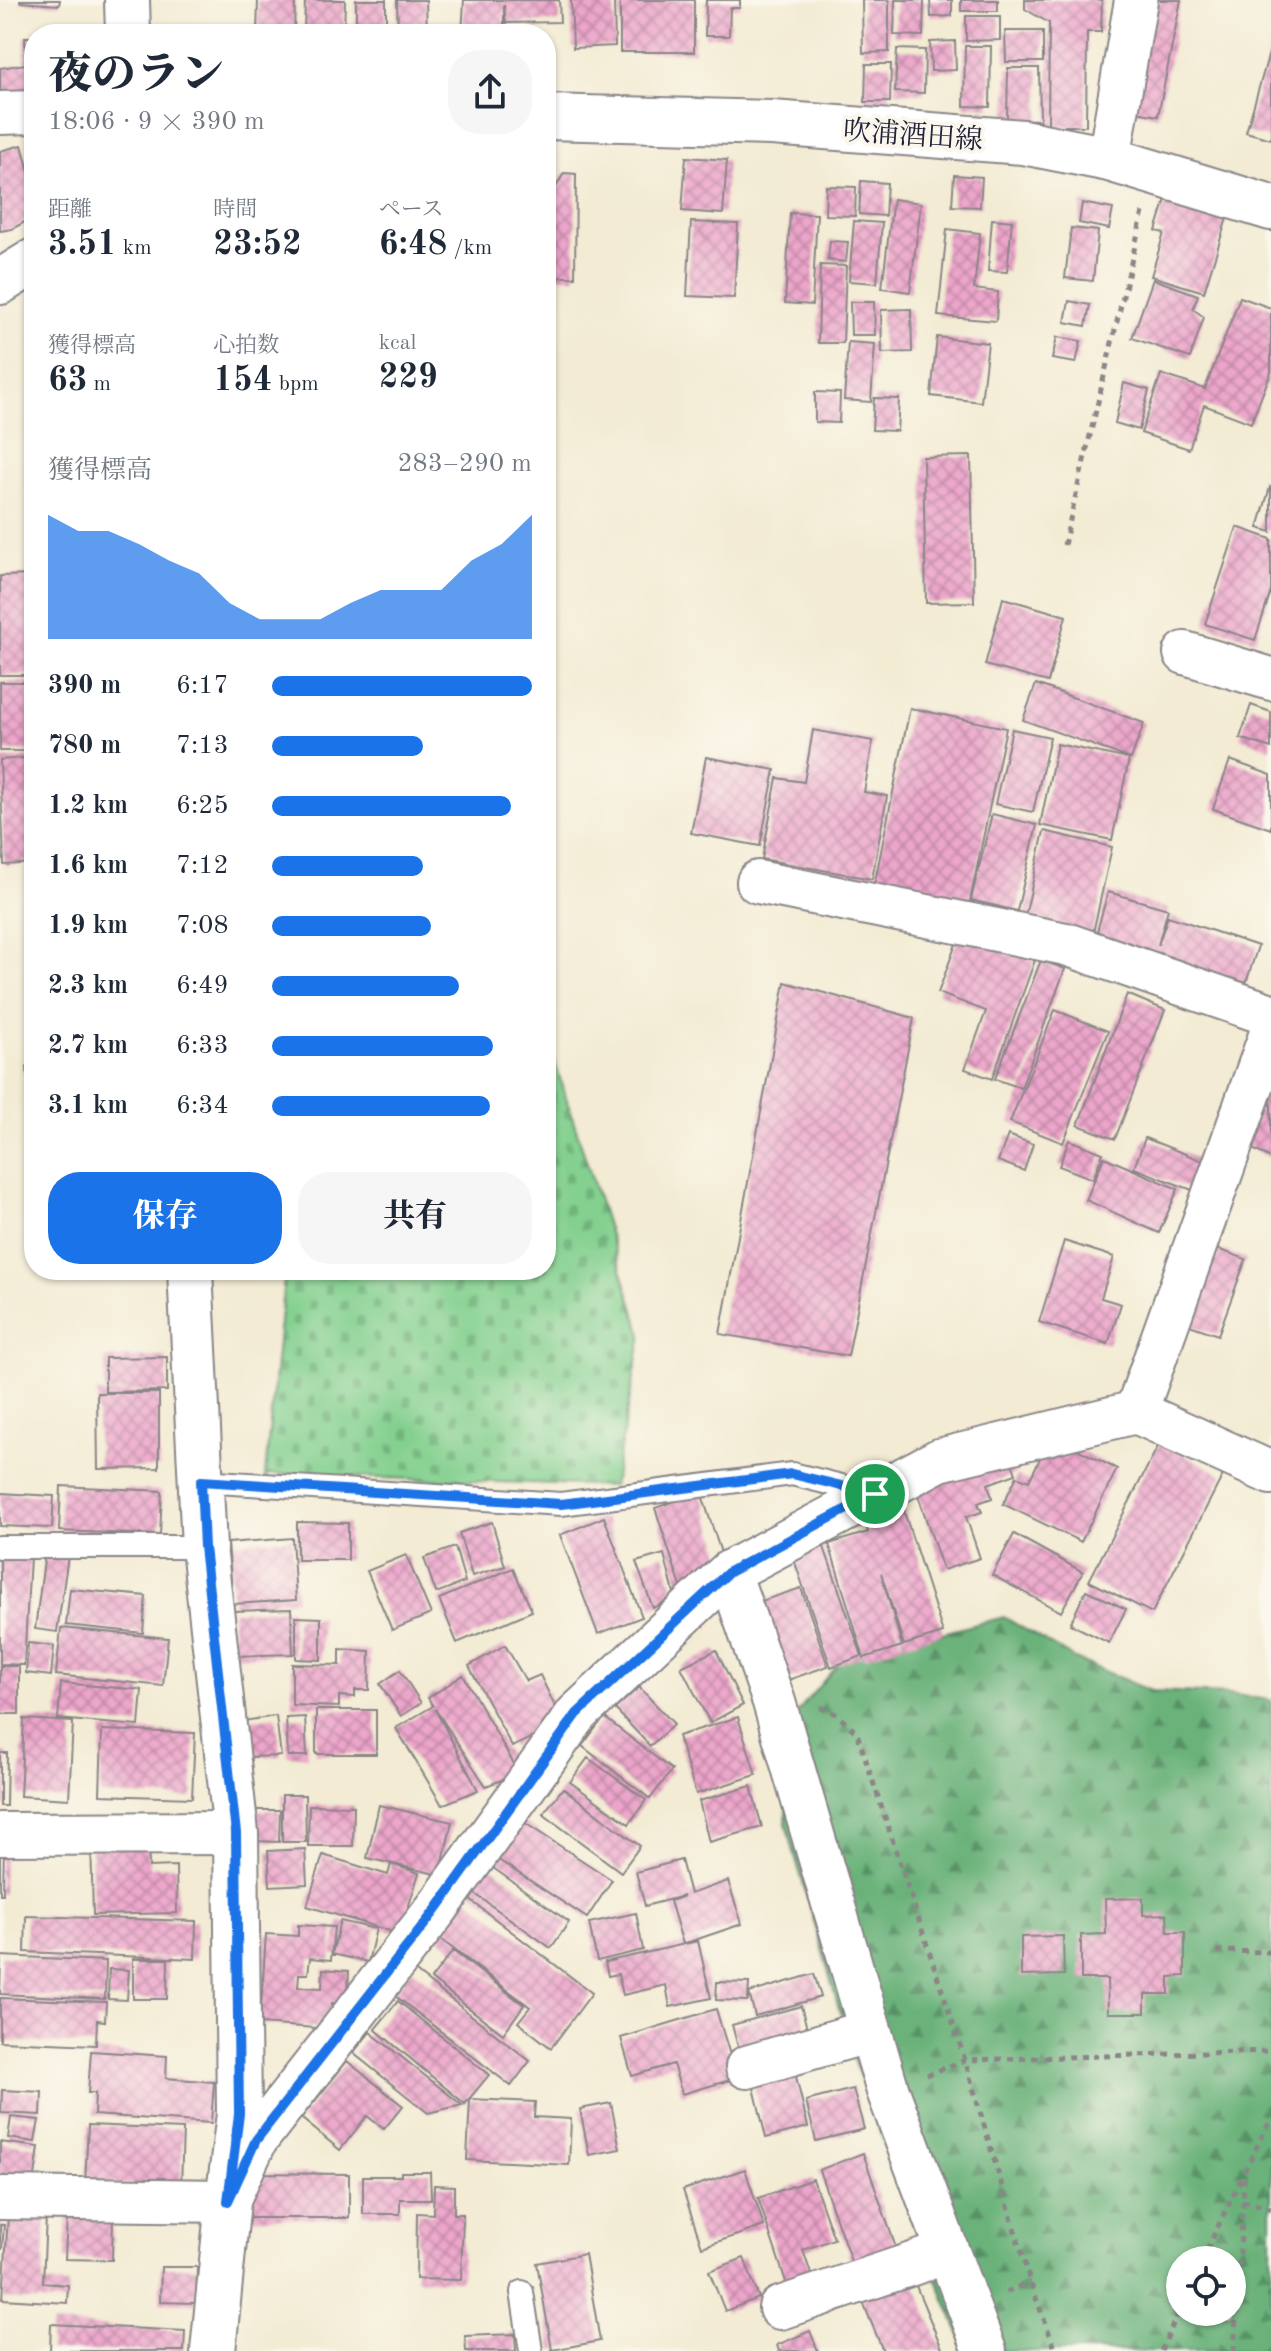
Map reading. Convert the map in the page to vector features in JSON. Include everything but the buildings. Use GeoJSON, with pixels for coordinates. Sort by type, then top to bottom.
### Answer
{"type":"FeatureCollection","features":[{"type":"Feature","properties":{"kind":"main road"},"geometry":{"type":"LineString","coordinates":[[127,0],[128,24]]}},
{"type":"Feature","properties":{"kind":"main road","name":"吹浦酒田線"},"geometry":{"type":"LineString","coordinates":[[556,117],[772,123],[1023,142],[1109,159],[1271,208]]}},
{"type":"Feature","properties":{"kind":"main road"},"geometry":{"type":"LineString","coordinates":[[0,282],[24,267]]}},
{"type":"Feature","properties":{"kind":"main road"},"geometry":{"type":"LineString","coordinates":[[191,1280],[204,1547],[236,1833],[239,2114],[213,2351]]}},
{"type":"Feature","properties":{"kind":"street"},"geometry":{"type":"LineString","coordinates":[[1109,159],[1136,0]]}},
{"type":"Feature","properties":{"kind":"street"},"geometry":{"type":"LineString","coordinates":[[0,113],[24,112]]}},
{"type":"Feature","properties":{"kind":"street"},"geometry":{"type":"LineString","coordinates":[[1185,653],[1271,679]]}},
{"type":"Feature","properties":{"kind":"street"},"geometry":{"type":"LineString","coordinates":[[758,882],[1066,944],[1271,1015]]}},
{"type":"Feature","properties":{"kind":"street"},"geometry":{"type":"LineString","coordinates":[[1136,1412],[1271,1033]]}},
{"type":"Feature","properties":{"kind":"street"},"geometry":{"type":"LineString","coordinates":[[0,2198],[228,2201],[256,2140],[438,1907],[577,1714],[729,1572],[939,1460],[1136,1412],[1271,1473]]}},
{"type":"Feature","properties":{"kind":"street"},"geometry":{"type":"LineString","coordinates":[[729,1572],[774,1702],[888,2091],[985,2351]]}},
{"type":"Feature","properties":{"kind":"street"},"geometry":{"type":"LineString","coordinates":[[0,1834],[236,1833]]}},
{"type":"Feature","properties":{"kind":"street"},"geometry":{"type":"LineString","coordinates":[[747,2067],[870,2031]]}},
{"type":"Feature","properties":{"kind":"street"},"geometry":{"type":"LineString","coordinates":[[780,2308],[948,2252]]}},
{"type":"Feature","properties":{"kind":"lane"},"geometry":{"type":"LineString","coordinates":[[201,1481],[561,1504],[792,1474],[875,1494]]}},
{"type":"Feature","properties":{"kind":"lane"},"geometry":{"type":"LineString","coordinates":[[0,1547],[204,1547]]}},
{"type":"Feature","properties":{"kind":"lane"},"geometry":{"type":"LineString","coordinates":[[522,2292],[531,2351]]}},
{"type":"Feature","properties":{"kind":"path"},"geometry":{"type":"LineString","coordinates":[[1064,545],[1153,173]]}},
{"type":"Feature","properties":{"kind":"path"},"geometry":{"type":"LineString","coordinates":[[836,1714],[857,1733],[965,2060],[1030,2282],[1056,2351]]}},
{"type":"Feature","properties":{"kind":"path"},"geometry":{"type":"LineString","coordinates":[[1217,1951],[1271,1952]]}},
{"type":"Feature","properties":{"kind":"path"},"geometry":{"type":"LineString","coordinates":[[965,2060],[1271,2051]]}},
{"type":"Feature","properties":{"kind":"path"},"geometry":{"type":"LineString","coordinates":[[1209,2246],[1271,2119]]}},
{"type":"Feature","properties":{"kind":"path"},"geometry":{"type":"LineString","coordinates":[[1239,2246],[1245,2170]]}},
{"type":"Feature","properties":{"kind":"path"},"geometry":{"type":"LineString","coordinates":[[1243,2201],[1271,2209]]}},
{"type":"Feature","properties":{"kind":"path"},"geometry":{"type":"LineString","coordinates":[[1161,2351],[1172,2326]]}},
{"type":"Feature","properties":{"kind":"path"},"geometry":{"type":"LineString","coordinates":[[1234,2326],[1234,2351]]}},
{"type":"Feature","properties":{"kind":"green space"},"geometry":{"type":"Polygon","coordinates":[[[556,1066],[642,1335],[613,1486],[268,1474],[264,1485],[284,1280],[556,1280],[556,1066]]]}},
{"type":"Feature","properties":{"kind":"green space"},"geometry":{"type":"Polygon","coordinates":[[[1004,1617],[1075,1659],[1151,1691],[1229,1694],[1271,1700],[1271,2351],[967,2351],[912,2221],[853,2057],[786,1824],[788,1723],[842,1659],[1004,1617]]]}},
{"type":"Feature","properties":{"kind":"route"},"geometry":{"type":"LineString","coordinates":[[792,1474],[875,1494],[729,1572],[577,1714],[438,1907],[256,2140],[228,2201],[239,2114],[236,1833],[204,1547],[201,1481],[561,1504],[792,1474]]}}]}
